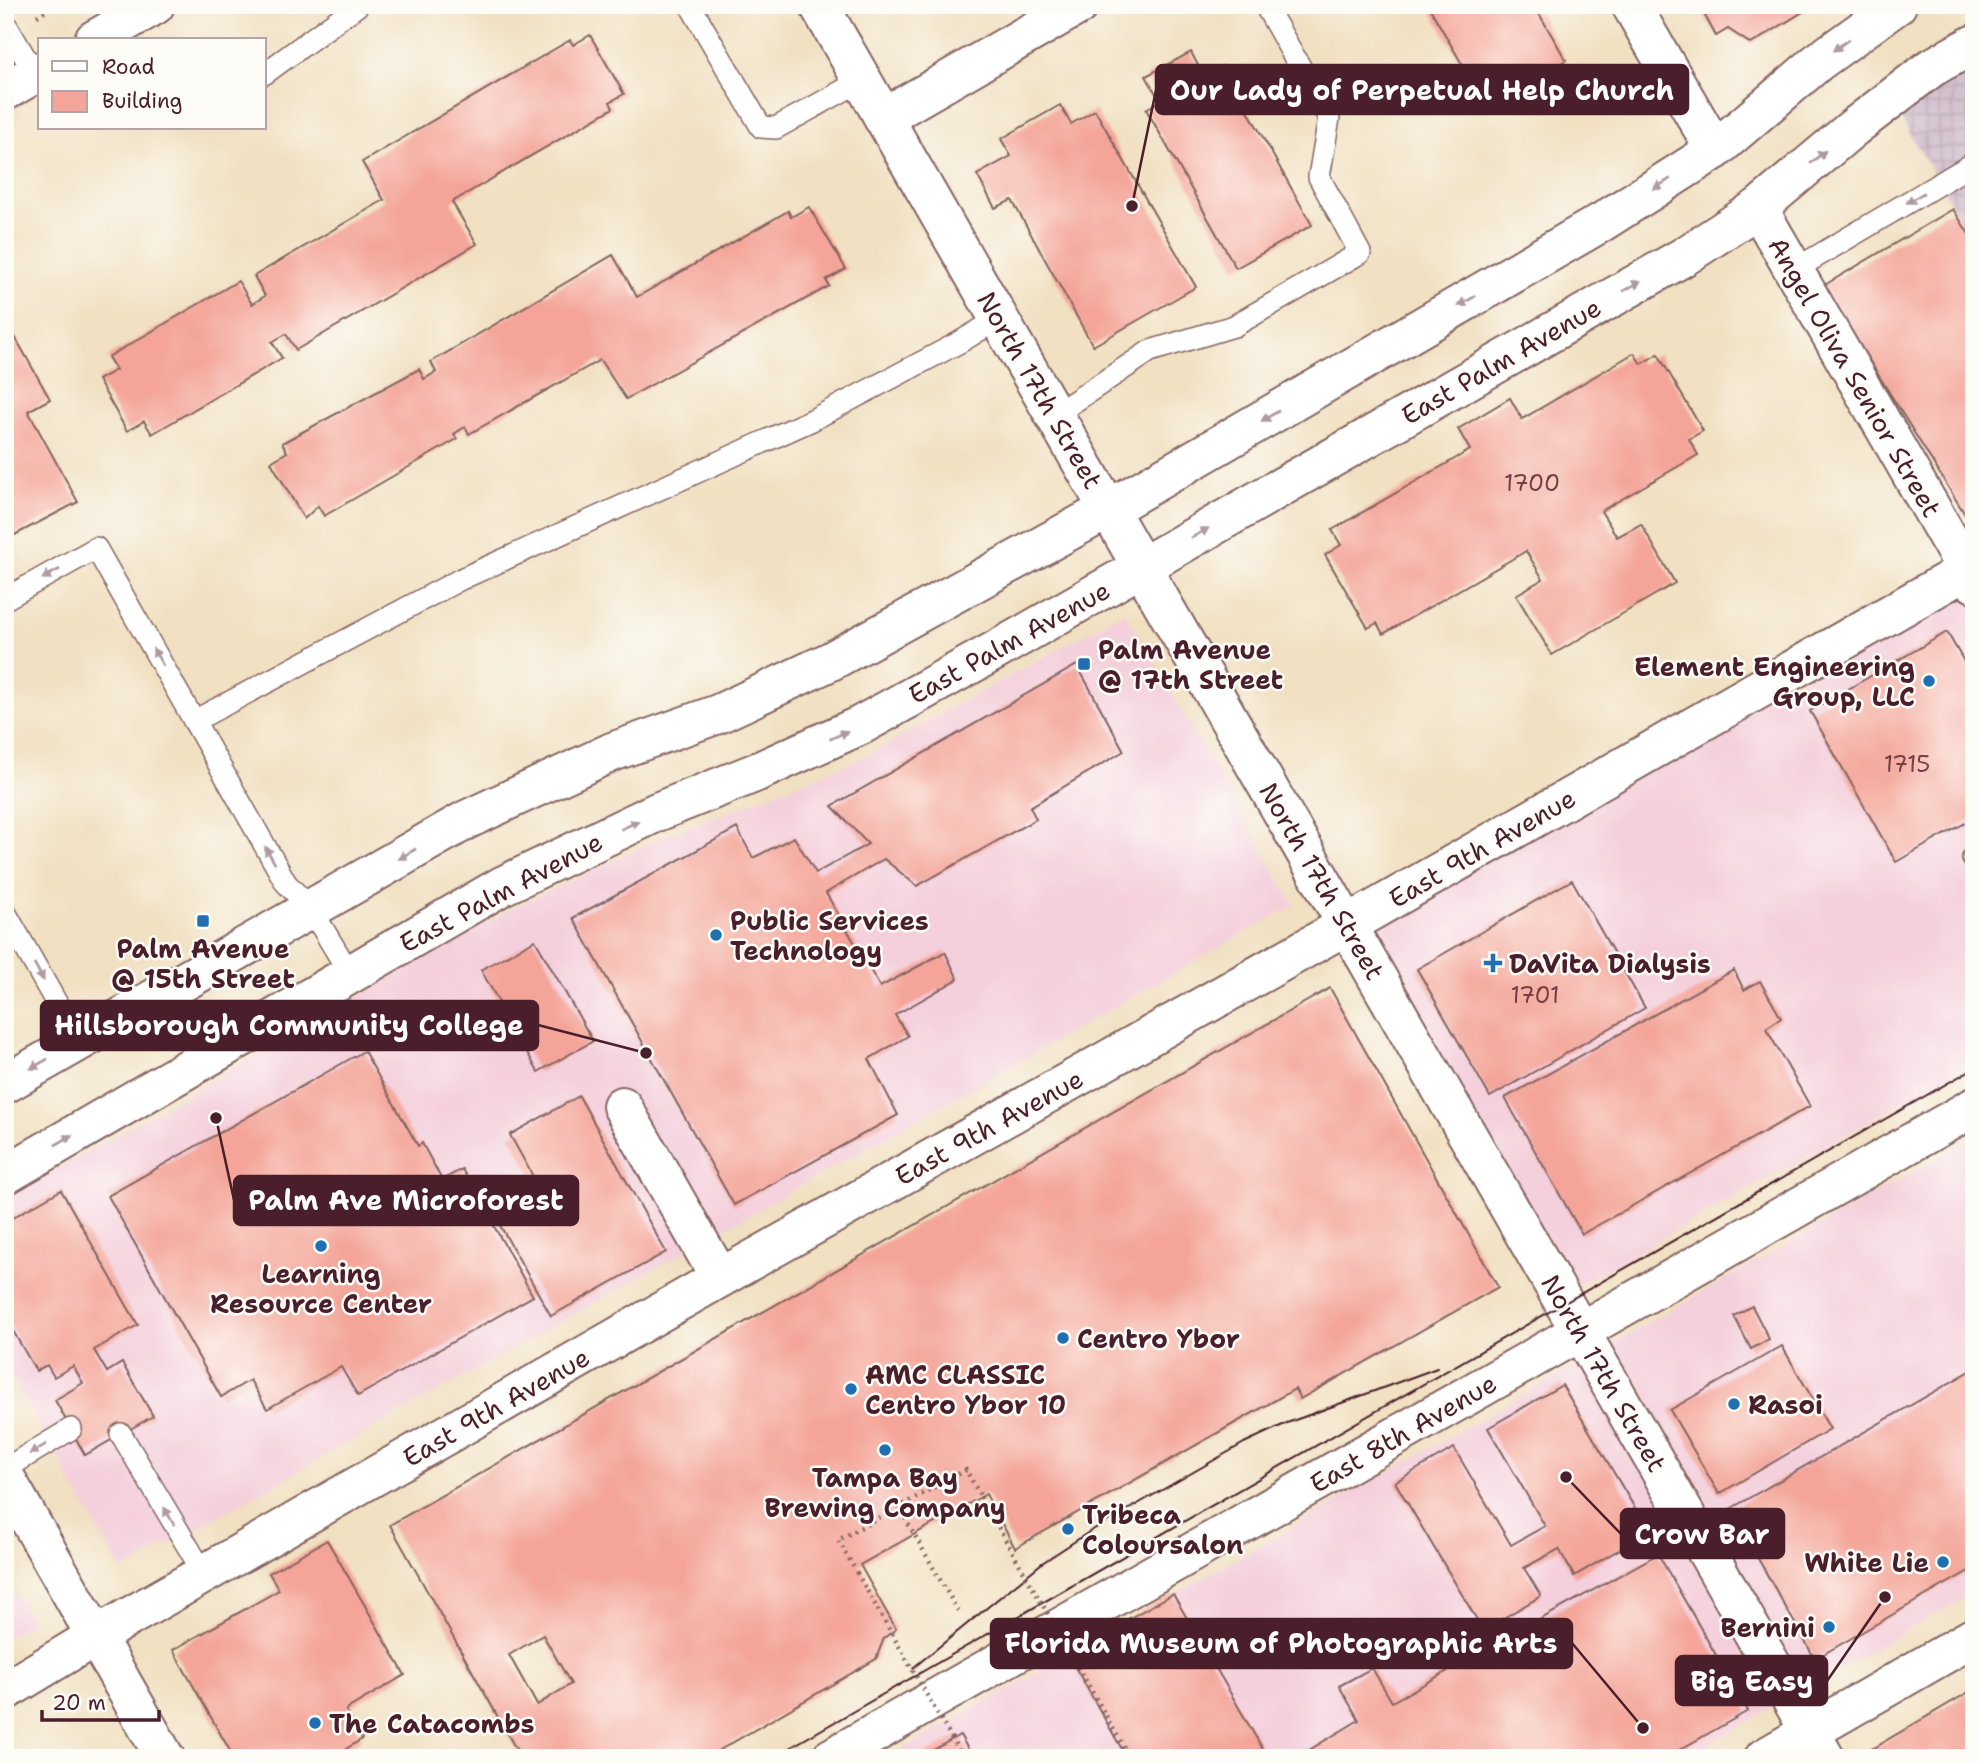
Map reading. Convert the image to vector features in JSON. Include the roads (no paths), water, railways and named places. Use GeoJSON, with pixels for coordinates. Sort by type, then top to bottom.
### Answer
{"type":"FeatureCollection","features":[{"type":"Feature","properties":{"kind":"street"},"geometry":{"type":"LineString","coordinates":[[97,38],[155,5]]}},
{"type":"Feature","properties":{"kind":"street","name":"North 17th Street"},"geometry":{"type":"LineString","coordinates":[[818,5],[1818,1744]]}},
{"type":"Feature","properties":{"kind":"street"},"geometry":{"type":"LineString","coordinates":[[883,118],[1079,5]]}},
{"type":"Feature","properties":{"kind":"street"},"geometry":{"type":"LineString","coordinates":[[1632,5],[1715,150]]}},
{"type":"Feature","properties":{"kind":"street"},"geometry":{"type":"LineString","coordinates":[[5,1084],[478,814],[612,752],[718,713],[831,661],[1109,509],[1602,222],[1715,150],[1818,62],[1897,5]]}},
{"type":"Feature","properties":{"kind":"street","name":"East Palm Avenue"},"geometry":{"type":"LineString","coordinates":[[5,1174],[502,886],[657,812],[757,772],[861,725],[1685,256],[1758,208],[1853,128],[1931,68],[1974,44]]}},
{"type":"Feature","properties":{"kind":"street","name":"Angel Oliva Senior Street"},"geometry":{"type":"LineString","coordinates":[[1758,208],[1971,573]]}},
{"type":"Feature","properties":{"kind":"street","name":"East 9th Avenue"},"geometry":{"type":"LineString","coordinates":[[5,1691],[96,1636],[720,1278],[1971,573]]}},
{"type":"Feature","properties":{"kind":"street"},"geometry":{"type":"LineString","coordinates":[[622,1106],[720,1278]]}},
{"type":"Feature","properties":{"kind":"street","name":"East 8th Avenue"},"geometry":{"type":"LineString","coordinates":[[831,1758],[1974,1107]]}},
{"type":"Feature","properties":{"kind":"street"},"geometry":{"type":"LineString","coordinates":[[5,1478],[165,1758]]}},
{"type":"Feature","properties":{"kind":"street"},"geometry":{"type":"LineString","coordinates":[[1764,1758],[1818,1744],[1974,1637]]}},
{"type":"Feature","properties":{"kind":"lane"},"geometry":{"type":"LineString","coordinates":[[266,73],[358,5]]}},
{"type":"Feature","properties":{"kind":"lane"},"geometry":{"type":"LineString","coordinates":[[690,5],[761,127],[776,128],[862,80]]}},
{"type":"Feature","properties":{"kind":"lane"},"geometry":{"type":"LineString","coordinates":[[1054,415],[1150,351],[1234,327],[1360,253],[1319,177],[1329,118],[1265,5]]}},
{"type":"Feature","properties":{"kind":"lane"},"geometry":{"type":"LineString","coordinates":[[5,23],[27,79]]}},
{"type":"Feature","properties":{"kind":"lane"},"geometry":{"type":"LineString","coordinates":[[1794,270],[1974,163]]}},
{"type":"Feature","properties":{"kind":"lane"},"geometry":{"type":"LineString","coordinates":[[194,721],[460,579],[813,420],[998,319]]}},
{"type":"Feature","properties":{"kind":"lane"},"geometry":{"type":"LineString","coordinates":[[5,599],[96,548],[286,883],[311,909],[350,974]]}},
{"type":"Feature","properties":{"kind":"lane"},"geometry":{"type":"LineString","coordinates":[[5,912],[78,1041]]}},
{"type":"Feature","properties":{"kind":"lane"},"geometry":{"type":"LineString","coordinates":[[5,1469],[71,1429]]}},
{"type":"Feature","properties":{"kind":"lane"},"geometry":{"type":"LineString","coordinates":[[121,1434],[204,1574]]}},
{"type":"Feature","properties":{"kind":"tram line"},"geometry":{"type":"LineString","coordinates":[[772,1758],[1974,1068]]}},
{"type":"Feature","properties":{"kind":"tram line"},"geometry":{"type":"LineString","coordinates":[[913,1668],[1042,1563],[1089,1532],[1244,1443],[1287,1423],[1437,1368]]}},
{"type":"Feature","properties":{"kind":"place","name":"Our Lady of Perpetual Help Church"},"geometry":{"type":"Point","coordinates":[1132,206]}},
{"type":"Feature","properties":{"kind":"place","name":"Palm Avenue @ 17th Street"},"geometry":{"type":"Point","coordinates":[1084,664]}},
{"type":"Feature","properties":{"kind":"place","name":"Element Engineering Group, LLC"},"geometry":{"type":"Point","coordinates":[1929,681]}},
{"type":"Feature","properties":{"kind":"place","name":"Palm Avenue @ 15th Street"},"geometry":{"type":"Point","coordinates":[203,921]}},
{"type":"Feature","properties":{"kind":"place","name":"Public Services Technology"},"geometry":{"type":"Point","coordinates":[716,935]}},
{"type":"Feature","properties":{"kind":"place","name":"DaVita Dialysis"},"geometry":{"type":"Point","coordinates":[1493,963]}},
{"type":"Feature","properties":{"kind":"place","name":"Hillsborough Community College"},"geometry":{"type":"Point","coordinates":[646,1053]}},
{"type":"Feature","properties":{"kind":"place","name":"Palm Ave Microforest"},"geometry":{"type":"Point","coordinates":[216,1118]}},
{"type":"Feature","properties":{"kind":"place","name":"Learning Resource Center"},"geometry":{"type":"Point","coordinates":[321,1246]}},
{"type":"Feature","properties":{"kind":"place","name":"Centro Ybor"},"geometry":{"type":"Point","coordinates":[1063,1338]}},
{"type":"Feature","properties":{"kind":"place","name":"AMC CLASSIC Centro Ybor 10"},"geometry":{"type":"Point","coordinates":[851,1389]}},
{"type":"Feature","properties":{"kind":"place","name":"Rasoi"},"geometry":{"type":"Point","coordinates":[1734,1404]}},
{"type":"Feature","properties":{"kind":"place","name":"Tampa Bay Brewing Company"},"geometry":{"type":"Point","coordinates":[885,1450]}},
{"type":"Feature","properties":{"kind":"place","name":"Crow Bar"},"geometry":{"type":"Point","coordinates":[1566,1477]}},
{"type":"Feature","properties":{"kind":"place","name":"Tribeca Coloursalon"},"geometry":{"type":"Point","coordinates":[1068,1529]}},
{"type":"Feature","properties":{"kind":"place","name":"White Lie"},"geometry":{"type":"Point","coordinates":[1943,1562]}},
{"type":"Feature","properties":{"kind":"place","name":"Big Easy"},"geometry":{"type":"Point","coordinates":[1885,1597]}},
{"type":"Feature","properties":{"kind":"place","name":"Bernini"},"geometry":{"type":"Point","coordinates":[1829,1627]}},
{"type":"Feature","properties":{"kind":"place","name":"The Catacombs"},"geometry":{"type":"Point","coordinates":[315,1723]}},
{"type":"Feature","properties":{"kind":"place","name":"Florida Museum of Photographic Arts"},"geometry":{"type":"Point","coordinates":[1643,1728]}}]}
